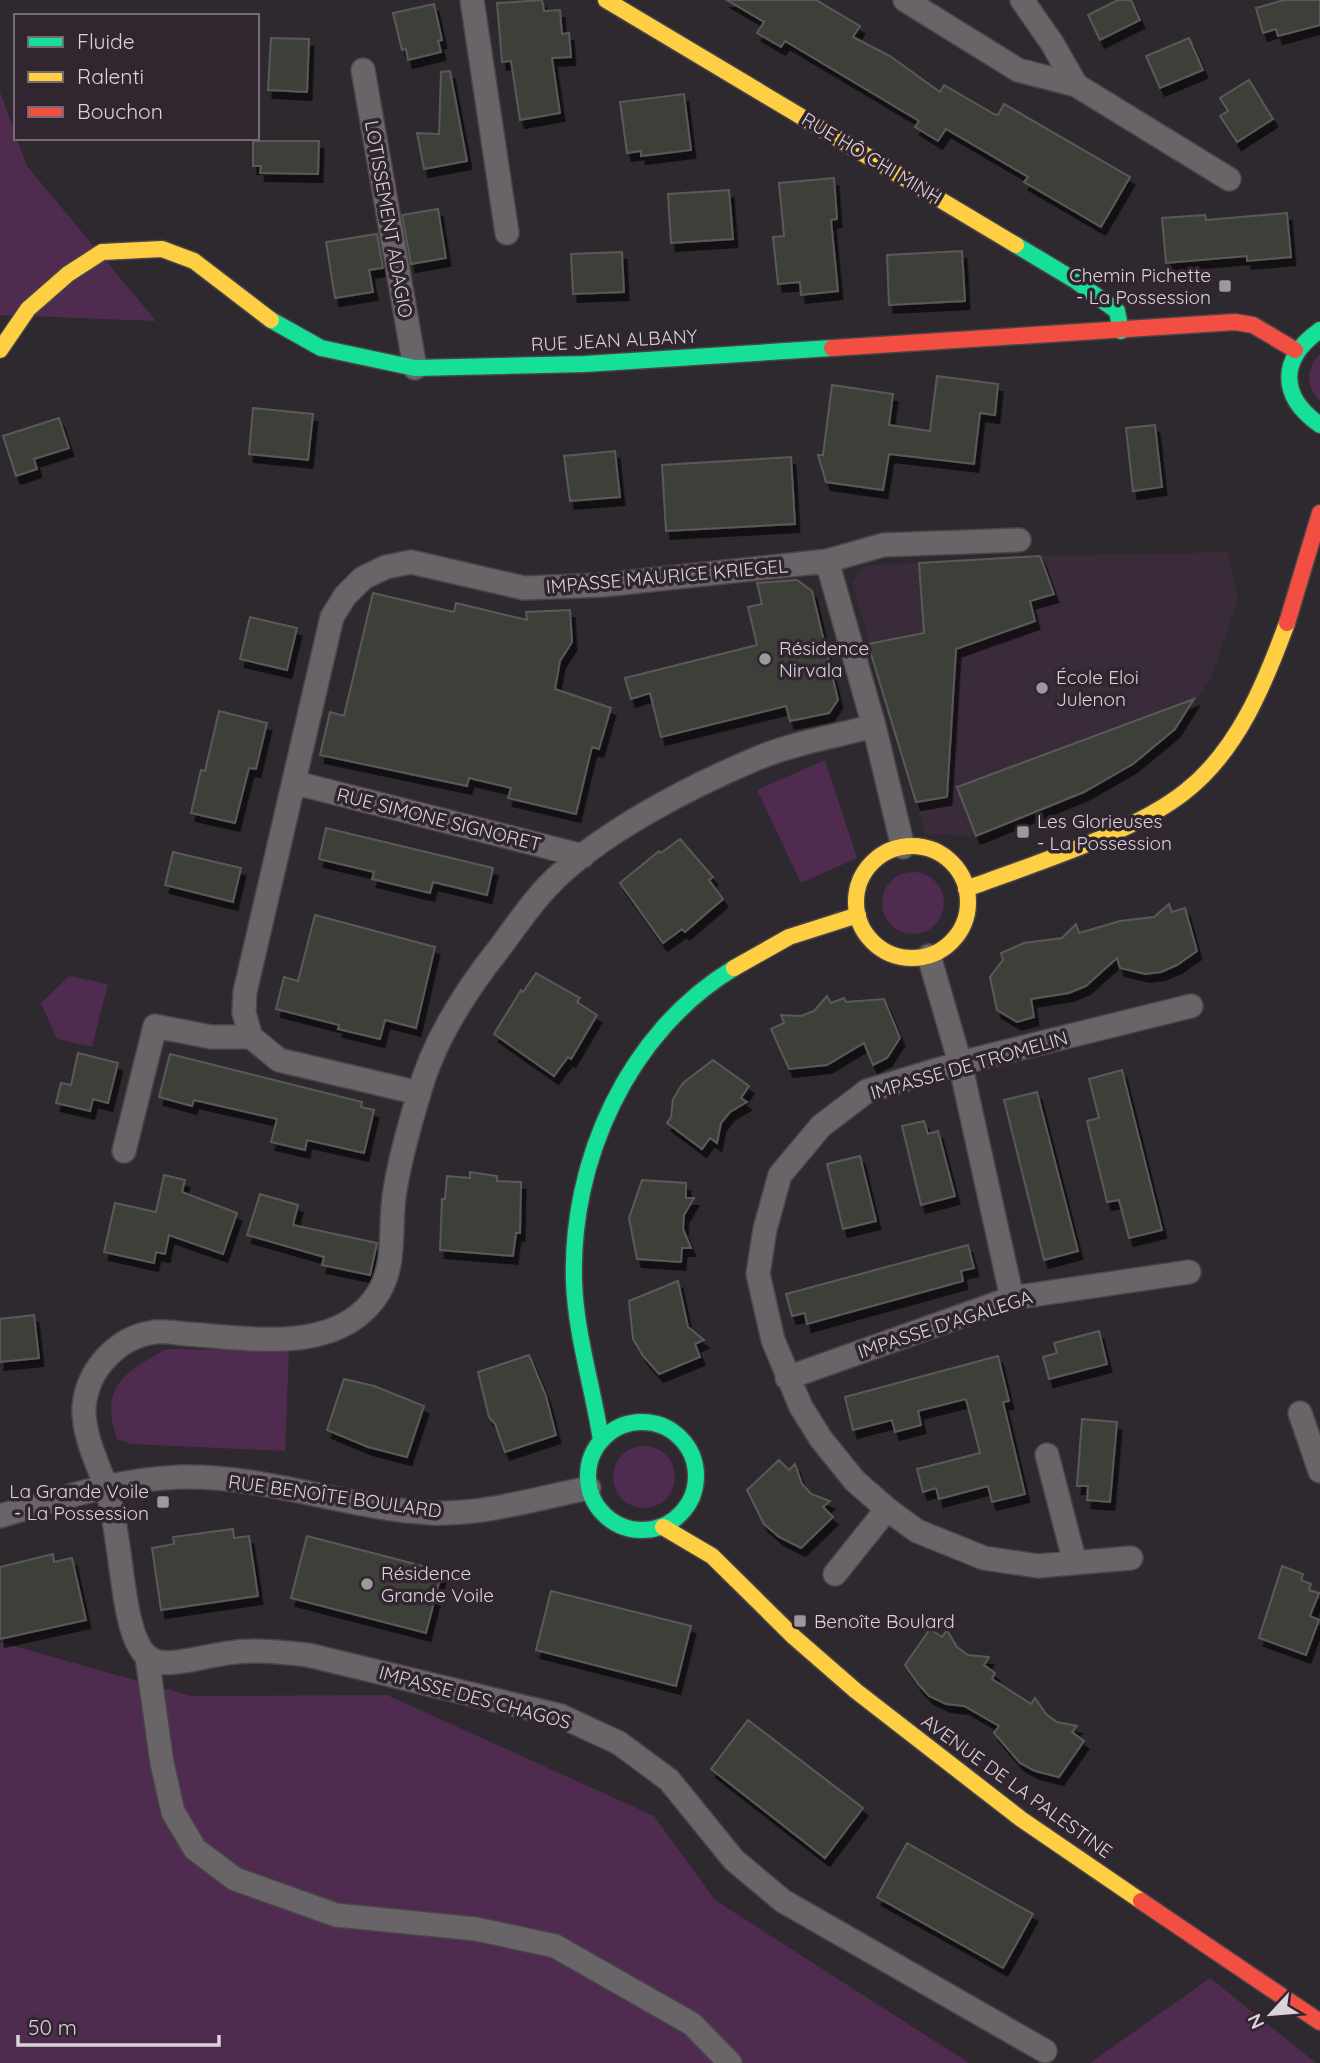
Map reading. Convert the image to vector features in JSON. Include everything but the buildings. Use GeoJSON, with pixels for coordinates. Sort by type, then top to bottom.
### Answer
{"type":"FeatureCollection","features":[{"type":"Feature","properties":{"kind":"main road","name":"RUE HÔ CHI MINH"},"geometry":{"type":"LineString","coordinates":[[606,0],[1076,281],[1117,311],[1121,331]]}},
{"type":"Feature","properties":{"kind":"main road","name":"RUE JEAN ALBANY"},"geometry":{"type":"LineString","coordinates":[[0,350],[28,309],[68,274],[102,252],[162,250],[194,261],[233,288],[270,319],[321,348],[415,368],[461,369],[598,363],[1235,322],[1253,324],[1295,350]]}},
{"type":"Feature","properties":{"kind":"main road"},"geometry":{"type":"LineString","coordinates":[[1320,330],[1306,338],[1295,350],[1289,364],[1290,394],[1302,413],[1320,425]]}},
{"type":"Feature","properties":{"kind":"main road"},"geometry":{"type":"LineString","coordinates":[[966,889],[1121,828],[1188,791],[1226,746],[1261,687],[1288,620],[1320,513]]}},
{"type":"Feature","properties":{"kind":"main road"},"geometry":{"type":"LineString","coordinates":[[903,846],[920,846],[949,860],[966,889],[968,905],[964,922],[950,942],[929,956],[911,958],[893,955],[877,946],[865,932],[858,915],[856,897],[866,871],[886,852],[903,846]]}},
{"type":"Feature","properties":{"kind":"main road"},"geometry":{"type":"LineString","coordinates":[[601,1440],[585,1364],[574,1281],[579,1200],[594,1144],[617,1092],[635,1063],[671,1019],[724,975],[767,947],[858,915]]}},
{"type":"Feature","properties":{"kind":"main road"},"geometry":{"type":"LineString","coordinates":[[585,1364],[621,1414],[663,1426],[688,1447],[696,1479],[686,1508],[663,1527],[632,1530],[617,1524],[595,1503],[589,1488],[588,1469],[601,1440],[621,1414]]}},
{"type":"Feature","properties":{"kind":"main road","name":"AVENUE DE LA PALESTINE"},"geometry":{"type":"LineString","coordinates":[[686,1508],[692,1525],[712,1556],[794,1637],[947,1763],[1021,1819],[1320,2022]]}},
{"type":"Feature","properties":{"kind":"main road","name":"AVENUE DE LA PALESTINE"},"geometry":{"type":"LineString","coordinates":[[663,1527],[712,1556]]}},
{"type":"Feature","properties":{"kind":"street"},"geometry":{"type":"LineString","coordinates":[[472,0],[507,233]]}},
{"type":"Feature","properties":{"kind":"street"},"geometry":{"type":"LineString","coordinates":[[905,0],[1018,70],[1076,85],[1229,179]]}},
{"type":"Feature","properties":{"kind":"street"},"geometry":{"type":"LineString","coordinates":[[1022,0],[1052,43],[1076,85]]}},
{"type":"Feature","properties":{"kind":"street","name":"LOTISSEMENT ADAGIO"},"geometry":{"type":"LineString","coordinates":[[363,70],[415,368]]}},
{"type":"Feature","properties":{"kind":"street","name":"IMPASSE MAURICE KRIEGEL"},"geometry":{"type":"LineString","coordinates":[[251,1037],[244,1013],[245,992],[296,783],[332,617],[345,596],[363,578],[386,567],[411,562],[524,587],[603,585],[827,561],[883,545],[1019,540]]}},
{"type":"Feature","properties":{"kind":"street"},"geometry":{"type":"LineString","coordinates":[[827,561],[874,726],[903,846]]}},
{"type":"Feature","properties":{"kind":"street"},"geometry":{"type":"LineString","coordinates":[[730,2063],[692,2024],[555,1946],[476,1929],[336,1914],[235,1879],[195,1849],[173,1812],[162,1763],[147,1657],[135,1641],[130,1626],[105,1486],[93,1462],[84,1409],[93,1371],[119,1346],[153,1332],[284,1339],[323,1334],[356,1318],[380,1291],[391,1253],[394,1192],[419,1093],[432,1055],[472,983],[548,887],[583,856],[661,805],[761,757],[874,726]]}},
{"type":"Feature","properties":{"kind":"street","name":"RUE SIMONE SIGNORET"},"geometry":{"type":"LineString","coordinates":[[296,783],[583,856]]}},
{"type":"Feature","properties":{"kind":"street"},"geometry":{"type":"LineString","coordinates":[[929,956],[960,1063],[1012,1298]]}},
{"type":"Feature","properties":{"kind":"street","name":"IMPASSE DE TROMELIN"},"geometry":{"type":"LineString","coordinates":[[1131,1558],[1038,1566],[984,1558],[917,1531],[887,1509],[855,1480],[821,1439],[787,1378],[773,1340],[758,1274],[765,1229],[780,1175],[821,1126],[867,1091],[960,1063],[1191,1006]]}},
{"type":"Feature","properties":{"kind":"street"},"geometry":{"type":"LineString","coordinates":[[124,1151],[155,1026],[211,1037],[251,1037],[279,1060],[419,1093]]}},
{"type":"Feature","properties":{"kind":"street","name":"IMPASSE D'AGALEGA"},"geometry":{"type":"LineString","coordinates":[[787,1378],[1012,1298],[1189,1272]]}},
{"type":"Feature","properties":{"kind":"street"},"geometry":{"type":"LineString","coordinates":[[1300,1413],[1320,1471]]}},
{"type":"Feature","properties":{"kind":"street"},"geometry":{"type":"LineString","coordinates":[[1047,1455],[1074,1563]]}},
{"type":"Feature","properties":{"kind":"street","name":"RUE BENOÎTE BOULARD"},"geometry":{"type":"LineString","coordinates":[[0,1517],[105,1486],[180,1477],[251,1481],[432,1513],[469,1511],[589,1488]]}},
{"type":"Feature","properties":{"kind":"street"},"geometry":{"type":"LineString","coordinates":[[835,1574],[887,1509]]}},
{"type":"Feature","properties":{"kind":"street","name":"IMPASSE DES CHAGOS"},"geometry":{"type":"LineString","coordinates":[[147,1657],[155,1662],[171,1664],[232,1652],[271,1651],[308,1655],[561,1716],[620,1743],[645,1760],[669,1780],[734,1860],[783,1901],[1045,2051]]}},
{"type":"Feature","properties":{"kind":"shaded area"},"geometry":{"type":"Polygon","coordinates":[[[0,92],[14,130],[14,140],[18,140],[27,166],[156,321],[0,315],[0,92]]]}},
{"type":"Feature","properties":{"kind":"shaded area"},"geometry":{"type":"Polygon","coordinates":[[[1320,354],[1320,401],[1312,389],[1309,377],[1312,365],[1320,354]]]}},
{"type":"Feature","properties":{"kind":"shaded area","name":"École Eloi Julenon"},"geometry":{"type":"Polygon","coordinates":[[[1228,552],[1238,600],[1211,678],[1175,729],[1133,764],[1084,792],[976,836],[925,834],[852,583],[862,566],[1040,556],[1228,552]]]}},
{"type":"Feature","properties":{"kind":"shaded area"},"geometry":{"type":"Polygon","coordinates":[[[825,760],[857,858],[801,883],[757,790],[825,760]]]}},
{"type":"Feature","properties":{"kind":"shaded area"},"geometry":{"type":"Polygon","coordinates":[[[907,872],[919,872],[935,881],[942,891],[942,915],[935,925],[919,934],[907,934],[896,929],[887,920],[882,909],[882,897],[887,886],[896,877],[907,872]]]}},
{"type":"Feature","properties":{"kind":"shaded area"},"geometry":{"type":"Polygon","coordinates":[[[69,976],[108,984],[92,1047],[57,1039],[41,1003],[69,976]]]}},
{"type":"Feature","properties":{"kind":"shaded area"},"geometry":{"type":"Polygon","coordinates":[[[167,1349],[289,1351],[285,1451],[130,1444],[117,1439],[111,1406],[120,1382],[140,1365],[167,1349]]]}},
{"type":"Feature","properties":{"kind":"shaded area"},"geometry":{"type":"Polygon","coordinates":[[[638,1446],[650,1446],[666,1455],[673,1465],[673,1489],[666,1499],[650,1508],[638,1508],[627,1503],[618,1494],[613,1483],[613,1471],[618,1460],[627,1451],[638,1446]]]}},
{"type":"Feature","properties":{"kind":"shaded area"},"geometry":{"type":"Polygon","coordinates":[[[0,1642],[191,1696],[387,1695],[654,1816],[715,1900],[969,2063],[0,2063],[0,1642]]]}},
{"type":"Feature","properties":{"kind":"shaded area"},"geometry":{"type":"Polygon","coordinates":[[[1210,1978],[1316,2063],[1090,2063],[1210,1978]]]}},
{"type":"Feature","properties":{"kind":"traffic: fast"},"geometry":{"type":"LineString","coordinates":[[1016,245],[1076,281],[1117,311],[1121,331]]}},
{"type":"Feature","properties":{"kind":"traffic: fast"},"geometry":{"type":"LineString","coordinates":[[271,320],[321,348],[415,368],[585,364],[832,348]]}},
{"type":"Feature","properties":{"kind":"traffic: fast"},"geometry":{"type":"LineString","coordinates":[[1320,330],[1297,353],[1289,378],[1297,402],[1320,425]]}},
{"type":"Feature","properties":{"kind":"traffic: fast"},"geometry":{"type":"LineString","coordinates":[[601,1440],[575,1302],[575,1236],[582,1191],[595,1146],[613,1104],[636,1064],[664,1027],[697,995],[734,968]]}},
{"type":"Feature","properties":{"kind":"traffic: fast"},"geometry":{"type":"LineString","coordinates":[[642,1422],[663,1426],[680,1438],[692,1455],[696,1476],[692,1497],[680,1514],[663,1526],[642,1530],[621,1526],[604,1514],[592,1497],[588,1476],[592,1455],[604,1438],[621,1426],[642,1422]]}},
{"type":"Feature","properties":{"kind":"traffic: slow"},"geometry":{"type":"LineString","coordinates":[[606,0],[1016,245]]}},
{"type":"Feature","properties":{"kind":"traffic: slow"},"geometry":{"type":"LineString","coordinates":[[0,350],[28,309],[68,274],[102,252],[162,249],[194,261],[271,320]]}},
{"type":"Feature","properties":{"kind":"traffic: slow"},"geometry":{"type":"LineString","coordinates":[[966,889],[1110,834],[1139,821],[1186,791],[1221,756],[1235,736],[1259,692],[1287,623]]}},
{"type":"Feature","properties":{"kind":"traffic: slow"},"geometry":{"type":"LineString","coordinates":[[912,846],[933,851],[951,863],[963,881],[968,902],[963,923],[951,941],[933,953],[912,958],[891,953],[873,941],[861,923],[856,902],[861,881],[873,863],[891,851],[912,846]]}},
{"type":"Feature","properties":{"kind":"traffic: slow"},"geometry":{"type":"LineString","coordinates":[[734,968],[789,937],[858,915]]}},
{"type":"Feature","properties":{"kind":"traffic: slow"},"geometry":{"type":"LineString","coordinates":[[663,1527],[712,1556],[794,1637],[856,1691],[1021,1819],[1141,1901]]}},
{"type":"Feature","properties":{"kind":"traffic: jam"},"geometry":{"type":"LineString","coordinates":[[832,348],[1235,322],[1253,325],[1295,350]]}},
{"type":"Feature","properties":{"kind":"traffic: jam"},"geometry":{"type":"LineString","coordinates":[[1287,623],[1320,513]]}},
{"type":"Feature","properties":{"kind":"traffic: jam"},"geometry":{"type":"LineString","coordinates":[[1141,1901],[1320,2022]]}},
{"type":"Feature","properties":{"kind":"place","name":"Chemin Pichette - La Possession"},"geometry":{"type":"Point","coordinates":[1225,286]}},
{"type":"Feature","properties":{"kind":"place","name":"Résidence Nirvala"},"geometry":{"type":"Point","coordinates":[765,659]}},
{"type":"Feature","properties":{"kind":"place","name":"École Eloi Julenon"},"geometry":{"type":"Point","coordinates":[1042,688]}},
{"type":"Feature","properties":{"kind":"place","name":"Les Glorieuses - La Possession"},"geometry":{"type":"Point","coordinates":[1023,832]}},
{"type":"Feature","properties":{"kind":"place","name":"La Grande Voile - La Possession"},"geometry":{"type":"Point","coordinates":[163,1502]}},
{"type":"Feature","properties":{"kind":"place","name":"Résidence Grande Voile"},"geometry":{"type":"Point","coordinates":[367,1584]}},
{"type":"Feature","properties":{"kind":"place","name":"Benoîte Boulard"},"geometry":{"type":"Point","coordinates":[800,1621]}}]}
